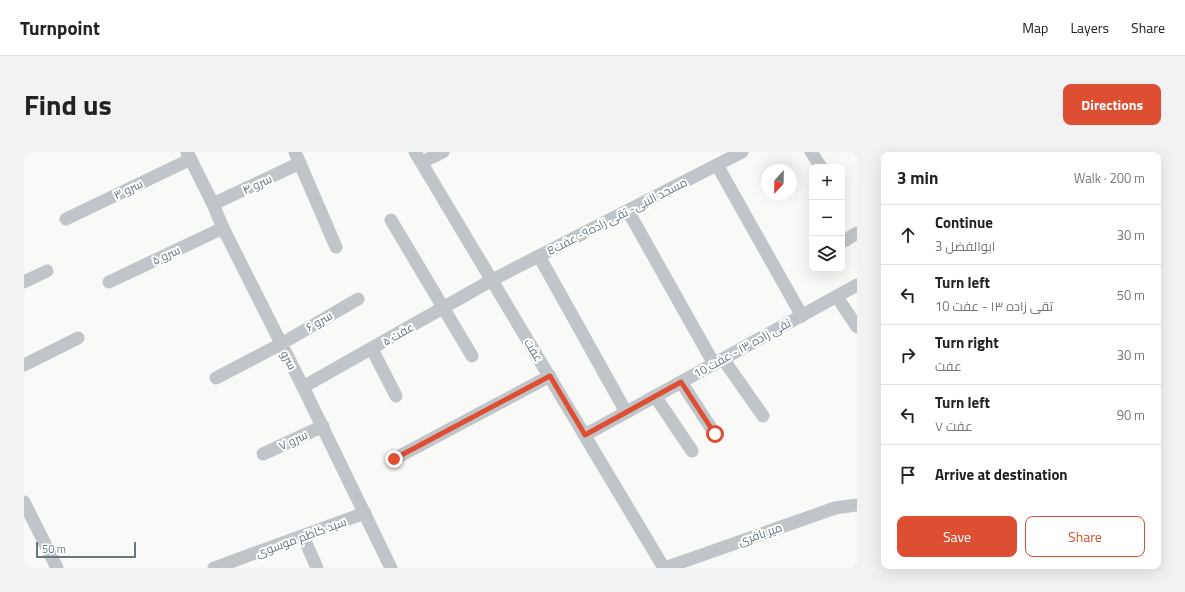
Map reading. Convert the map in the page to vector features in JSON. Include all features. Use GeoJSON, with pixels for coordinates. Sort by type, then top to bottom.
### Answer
{"type":"FeatureCollection","features":[{"type":"Feature","properties":{"kind":"street"},"geometry":{"type":"LineString","coordinates":[[419,157],[443,152]]}},
{"type":"Feature","properties":{"kind":"street","name":"مسجد النبی- تقی زاده۹- عفت8"},"geometry":{"type":"LineString","coordinates":[[492,280],[742,152]]}},
{"type":"Feature","properties":{"kind":"street"},"geometry":{"type":"LineString","coordinates":[[811,152],[818,164]]}},
{"type":"Feature","properties":{"kind":"street","name":"سرو"},"geometry":{"type":"LineString","coordinates":[[189,156],[214,204],[223,228],[304,387],[391,568]]}},
{"type":"Feature","properties":{"kind":"street","name":"سرو ۳"},"geometry":{"type":"LineString","coordinates":[[66,219],[189,156]]}},
{"type":"Feature","properties":{"kind":"street","name":"عفت"},"geometry":{"type":"LineString","coordinates":[[419,157],[664,568]]}},
{"type":"Feature","properties":{"kind":"street","name":"سرو ۴"},"geometry":{"type":"LineString","coordinates":[[214,204],[297,158],[336,247]]}},
{"type":"Feature","properties":{"kind":"street"},"geometry":{"type":"LineString","coordinates":[[717,165],[802,316]]}},
{"type":"Feature","properties":{"kind":"street"},"geometry":{"type":"LineString","coordinates":[[628,211],[718,361],[763,416]]}},
{"type":"Feature","properties":{"kind":"street"},"geometry":{"type":"LineString","coordinates":[[391,220],[472,356]]}},
{"type":"Feature","properties":{"kind":"street","name":"سرو ۵"},"geometry":{"type":"LineString","coordinates":[[109,282],[223,228]]}},
{"type":"Feature","properties":{"kind":"street"},"geometry":{"type":"LineString","coordinates":[[845,240],[857,233]]}},
{"type":"Feature","properties":{"kind":"street"},"geometry":{"type":"LineString","coordinates":[[539,256],[626,412]]}},
{"type":"Feature","properties":{"kind":"street"},"geometry":{"type":"LineString","coordinates":[[24,282],[47,271]]}},
{"type":"Feature","properties":{"kind":"street","name":"عفت ۵"},"geometry":{"type":"LineString","coordinates":[[304,387],[492,280]]}},
{"type":"Feature","properties":{"kind":"street","name":"تقی زاده ۱۳ - عفت 10"},"geometry":{"type":"LineString","coordinates":[[585,435],[857,285]]}},
{"type":"Feature","properties":{"kind":"street"},"geometry":{"type":"LineString","coordinates":[[837,296],[857,327]]}},
{"type":"Feature","properties":{"kind":"street","name":"سرو ۶"},"geometry":{"type":"LineString","coordinates":[[216,378],[281,344],[358,299]]}},
{"type":"Feature","properties":{"kind":"street"},"geometry":{"type":"LineString","coordinates":[[24,365],[78,338]]}},
{"type":"Feature","properties":{"kind":"street"},"geometry":{"type":"LineString","coordinates":[[372,349],[396,396]]}},
{"type":"Feature","properties":{"kind":"street"},"geometry":{"type":"LineString","coordinates":[[394,459],[550,376]]}},
{"type":"Feature","properties":{"kind":"street"},"geometry":{"type":"LineString","coordinates":[[681,382],[715,434]]}},
{"type":"Feature","properties":{"kind":"street"},"geometry":{"type":"LineString","coordinates":[[655,396],[692,451]]}},
{"type":"Feature","properties":{"kind":"street","name":"سرو ۷"},"geometry":{"type":"LineString","coordinates":[[263,454],[323,426]]}},
{"type":"Feature","properties":{"kind":"street"},"geometry":{"type":"LineString","coordinates":[[24,502],[57,568]]}},
{"type":"Feature","properties":{"kind":"street","name":"میر بافری"},"geometry":{"type":"LineString","coordinates":[[664,568],[835,508],[857,505]]}},
{"type":"Feature","properties":{"kind":"street","name":"سید کاظم موسوی"},"geometry":{"type":"LineString","coordinates":[[214,568],[365,513]]}},
{"type":"Feature","properties":{"kind":"street"},"geometry":{"type":"LineString","coordinates":[[303,536],[318,568]]}},
{"type":"Feature","properties":{"kind":"route"},"geometry":{"type":"LineString","coordinates":[[394,459],[550,376],[585,435],[681,382],[715,434]]}}]}
